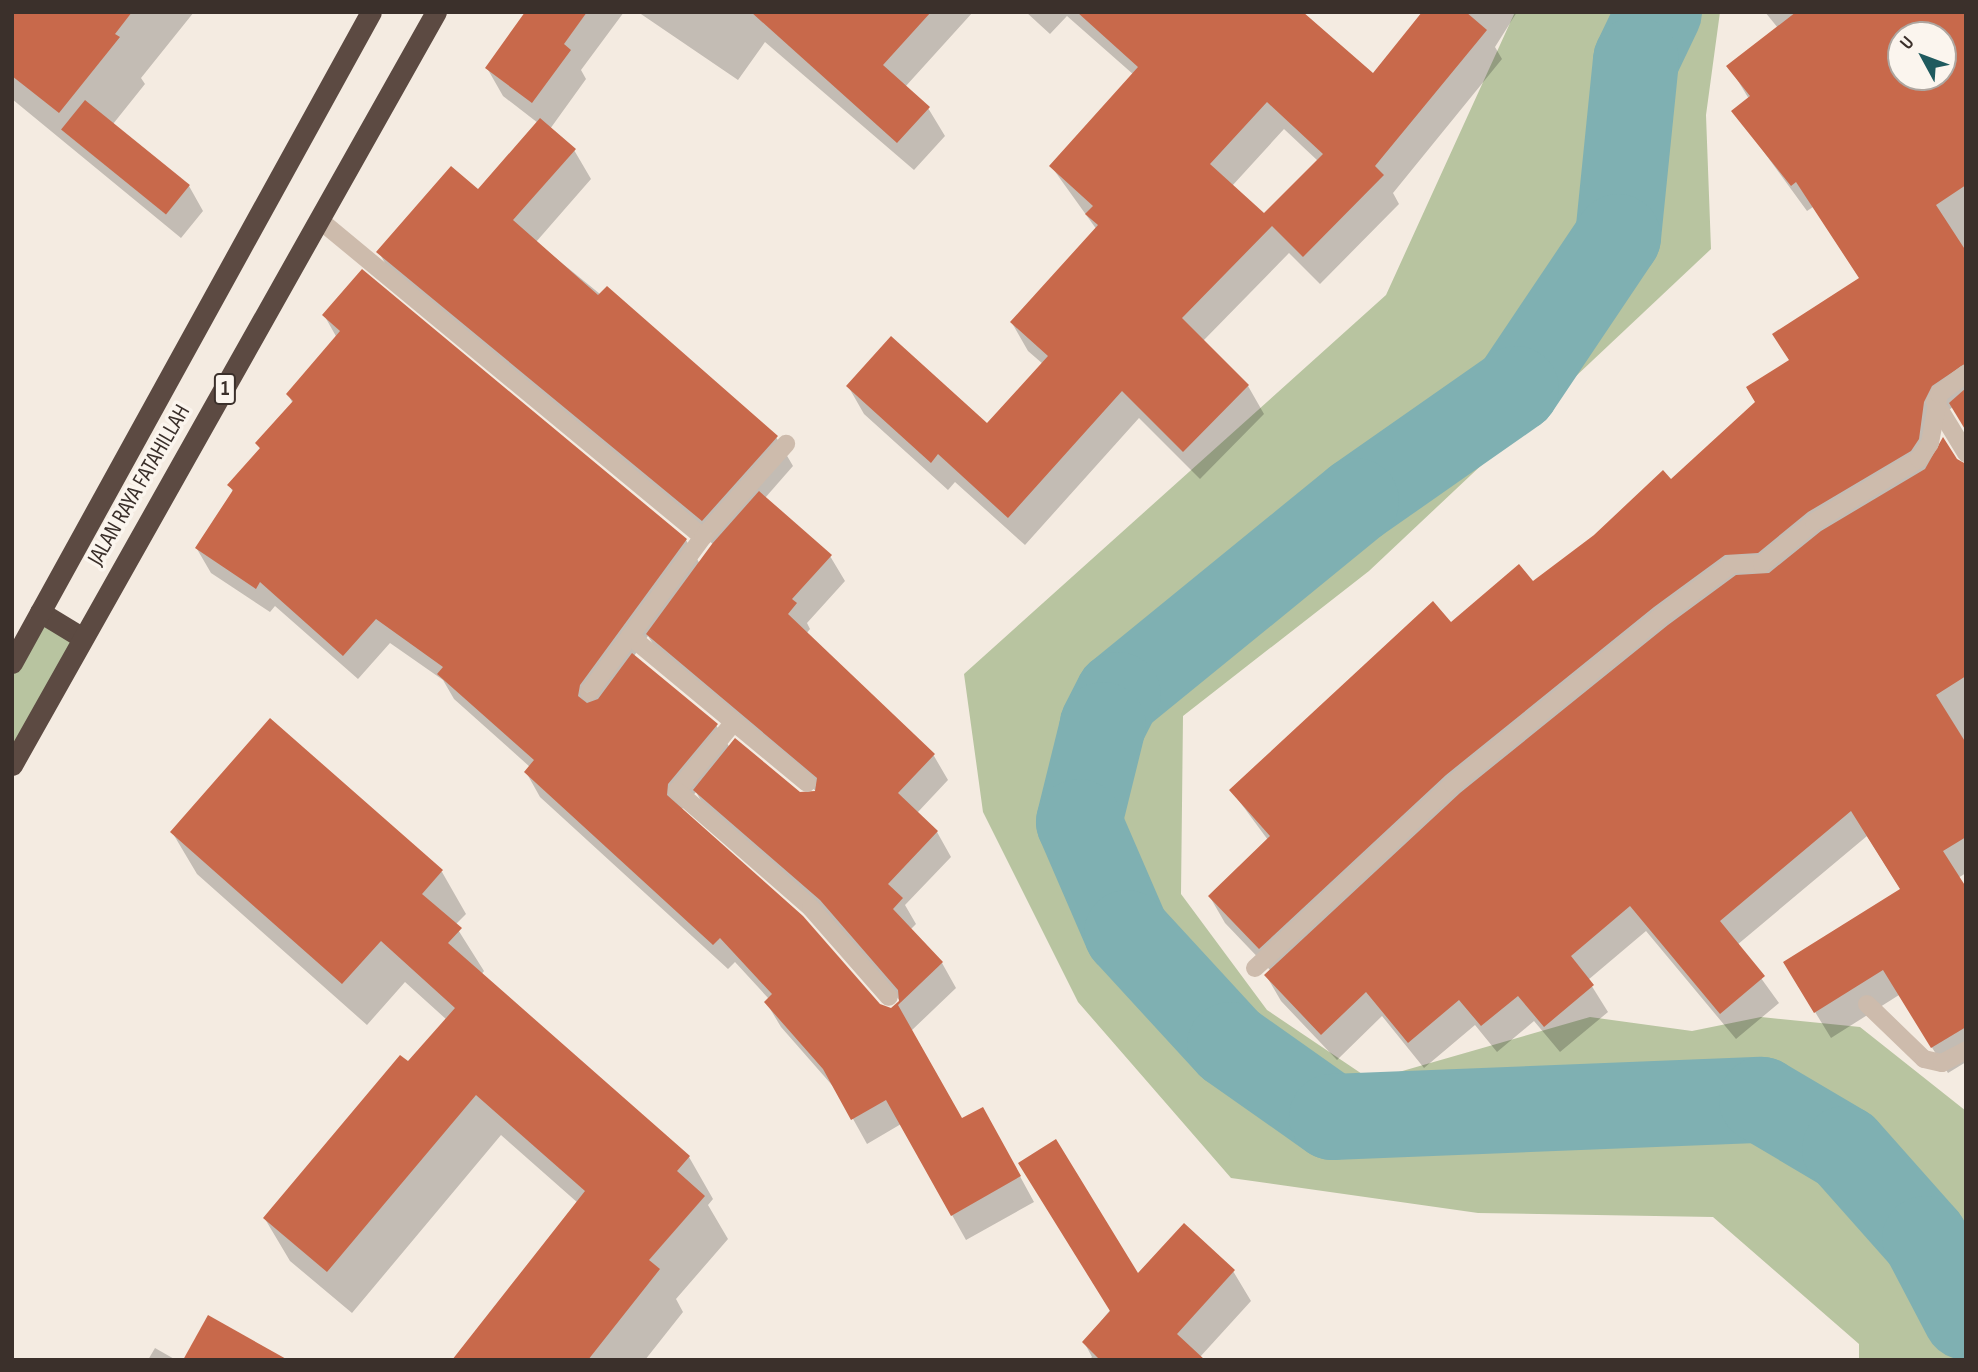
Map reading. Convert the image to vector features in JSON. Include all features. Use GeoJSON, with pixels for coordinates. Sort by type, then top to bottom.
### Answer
{"type":"FeatureCollection","features":[{"type":"Feature","properties":{"kind":"highway","name":"JALAN RAYA FATAHILLAH"},"geometry":{"type":"LineString","coordinates":[[12,663],[372,12]]}},
{"type":"Feature","properties":{"kind":"highway","name":"JALAN RAYA FATAHILLAH"},"geometry":{"type":"LineString","coordinates":[[12,765],[321,222],[436,12]]}},
{"type":"Feature","properties":{"kind":"highway"},"geometry":{"type":"LineString","coordinates":[[40,612],[83,638]]}},
{"type":"Feature","properties":{"kind":"street"},"geometry":{"type":"LineString","coordinates":[[321,222],[703,537]]}},
{"type":"Feature","properties":{"kind":"street"},"geometry":{"type":"LineString","coordinates":[[1255,968],[1453,784],[1661,616],[1732,564],[1762,564],[1814,522],[1919,459],[1930,443],[1935,402],[1945,387],[1966,374]]}},
{"type":"Feature","properties":{"kind":"street"},"geometry":{"type":"LineString","coordinates":[[1935,402],[1966,453]]}},
{"type":"Feature","properties":{"kind":"street"},"geometry":{"type":"LineString","coordinates":[[589,692],[703,537],[786,444]]}},
{"type":"Feature","properties":{"kind":"street"},"geometry":{"type":"LineString","coordinates":[[630,636],[807,783]]}},
{"type":"Feature","properties":{"kind":"street"},"geometry":{"type":"LineString","coordinates":[[734,722],[677,791],[811,908],[889,997]]}},
{"type":"Feature","properties":{"kind":"street"},"geometry":{"type":"LineString","coordinates":[[1867,1004],[1924,1059],[1942,1063],[1966,1050]]}},
{"type":"Feature","properties":{"kind":"green space"},"geometry":{"type":"Polygon","coordinates":[[[1515,12],[1720,12],[1706,115],[1711,249],[1369,571],[1183,716],[1181,894],[1267,1010],[1371,1080],[1590,1017],[1692,1031],[1761,1017],[1860,1027],[1966,1111],[1966,1360],[1859,1360],[1859,1344],[1713,1217],[1478,1213],[1231,1178],[1078,1002],[983,812],[964,674],[1386,295],[1515,12]]]}},
{"type":"Feature","properties":{"kind":"green space"},"geometry":{"type":"Polygon","coordinates":[[[40,612],[83,638],[12,765],[12,663],[40,612]]]}},
{"type":"Feature","properties":{"kind":"building"},"geometry":{"type":"Polygon","coordinates":[[[12,12],[132,12],[115,34],[120,37],[59,113],[12,76],[12,12]]]}},
{"type":"Feature","properties":{"kind":"building"},"geometry":{"type":"Polygon","coordinates":[[[525,12],[587,12],[564,44],[571,50],[532,103],[485,68],[525,12]]]}},
{"type":"Feature","properties":{"kind":"building"},"geometry":{"type":"Polygon","coordinates":[[[751,12],[931,12],[883,65],[930,107],[897,143],[751,12]]]}},
{"type":"Feature","properties":{"kind":"building"},"geometry":{"type":"Polygon","coordinates":[[[1077,12],[1303,12],[1373,73],[1422,12],[1466,12],[1487,30],[1375,166],[1384,175],[1303,257],[1272,226],[1182,318],[1249,385],[1183,452],[1122,391],[1008,518],[938,454],[931,463],[846,386],[891,336],[987,423],[1048,356],[1010,322],[1098,225],[1085,214],[1093,206],[1049,166],[1138,67],[1077,12]],[[1267,102],[1210,164],[1264,213],[1323,154],[1267,102]]]}},
{"type":"Feature","properties":{"kind":"building"},"geometry":{"type":"Polygon","coordinates":[[[1796,12],[1966,12],[1966,185],[1936,205],[1966,251],[1966,363],[1932,386],[1924,402],[1919,439],[1911,451],[1808,512],[1758,553],[1725,555],[1654,607],[1446,775],[1259,949],[1208,896],[1270,836],[1229,790],[1433,601],[1451,622],[1519,564],[1533,581],[1594,535],[1663,470],[1671,479],[1755,402],[1746,387],[1789,360],[1772,334],[1859,278],[1796,182],[1791,186],[1731,111],[1750,96],[1726,66],[1796,12]]]}},
{"type":"Feature","properties":{"kind":"building"},"geometry":{"type":"Polygon","coordinates":[[[85,100],[190,185],[166,214],[61,130],[85,100]]]}},
{"type":"Feature","properties":{"kind":"building"},"geometry":{"type":"Polygon","coordinates":[[[540,118],[576,149],[513,220],[598,295],[607,286],[778,436],[702,521],[376,252],[451,166],[478,189],[540,118]]]}},
{"type":"Feature","properties":{"kind":"building"},"geometry":{"type":"Polygon","coordinates":[[[362,269],[687,539],[580,685],[578,696],[587,703],[598,699],[632,653],[718,724],[668,784],[667,795],[803,916],[880,1004],[891,1008],[899,1001],[898,990],[820,900],[693,790],[735,738],[800,792],[815,791],[817,778],[646,634],[712,544],[759,491],[832,555],[792,599],[797,603],[788,614],[935,754],[898,793],[938,831],[888,884],[903,898],[893,909],[943,962],[898,1005],[962,1118],[983,1107],[1021,1176],[951,1216],[886,1100],[851,1120],[823,1069],[764,1002],[772,994],[720,938],[713,945],[524,772],[534,760],[437,674],[443,667],[376,619],[343,656],[260,582],[256,589],[195,548],[233,490],[227,485],[260,448],[255,443],[293,401],[286,394],[340,331],[322,315],[362,269]]]}},
{"type":"Feature","properties":{"kind":"building"},"geometry":{"type":"Polygon","coordinates":[[[1966,388],[1966,431],[1949,403],[1966,388]]]}},
{"type":"Feature","properties":{"kind":"building"},"geometry":{"type":"Polygon","coordinates":[[[1943,437],[1957,459],[1966,464],[1966,676],[1936,695],[1966,743],[1966,837],[1943,851],[1966,887],[1966,1027],[1931,1048],[1883,970],[1814,1013],[1783,962],[1900,889],[1851,811],[1720,921],[1765,976],[1720,1014],[1630,906],[1571,956],[1594,985],[1544,1027],[1518,996],[1481,1026],[1459,1000],[1408,1043],[1366,992],[1321,1035],[1264,975],[1460,793],[1668,625],[1736,575],[1769,573],[1821,531],[1925,469],[1943,437]]]}},
{"type":"Feature","properties":{"kind":"building"},"geometry":{"type":"Polygon","coordinates":[[[270,718],[443,870],[422,894],[462,928],[448,943],[690,1156],[677,1171],[705,1196],[649,1260],[660,1269],[588,1360],[452,1360],[585,1191],[476,1095],[327,1272],[263,1218],[400,1055],[408,1061],[455,1008],[381,941],[342,984],[170,832],[270,718]]]}},
{"type":"Feature","properties":{"kind":"building"},"geometry":{"type":"Polygon","coordinates":[[[1056,1139],[1138,1273],[1184,1223],[1235,1270],[1177,1334],[1205,1360],[1100,1360],[1082,1342],[1110,1311],[1018,1163],[1056,1139]]]}},
{"type":"Feature","properties":{"kind":"building"},"geometry":{"type":"Polygon","coordinates":[[[208,1315],[288,1360],[183,1360],[208,1315]]]}},
{"type":"Feature","properties":{"kind":"waterway"},"geometry":{"type":"LineString","coordinates":[[1659,12],[1636,60],[1618,237],[1516,389],[1356,501],[1118,695],[1103,725],[1079,822],[1127,933],[1230,1045],[1332,1117],[1762,1100],[1845,1149],[1925,1239],[1966,1317]]}}]}
